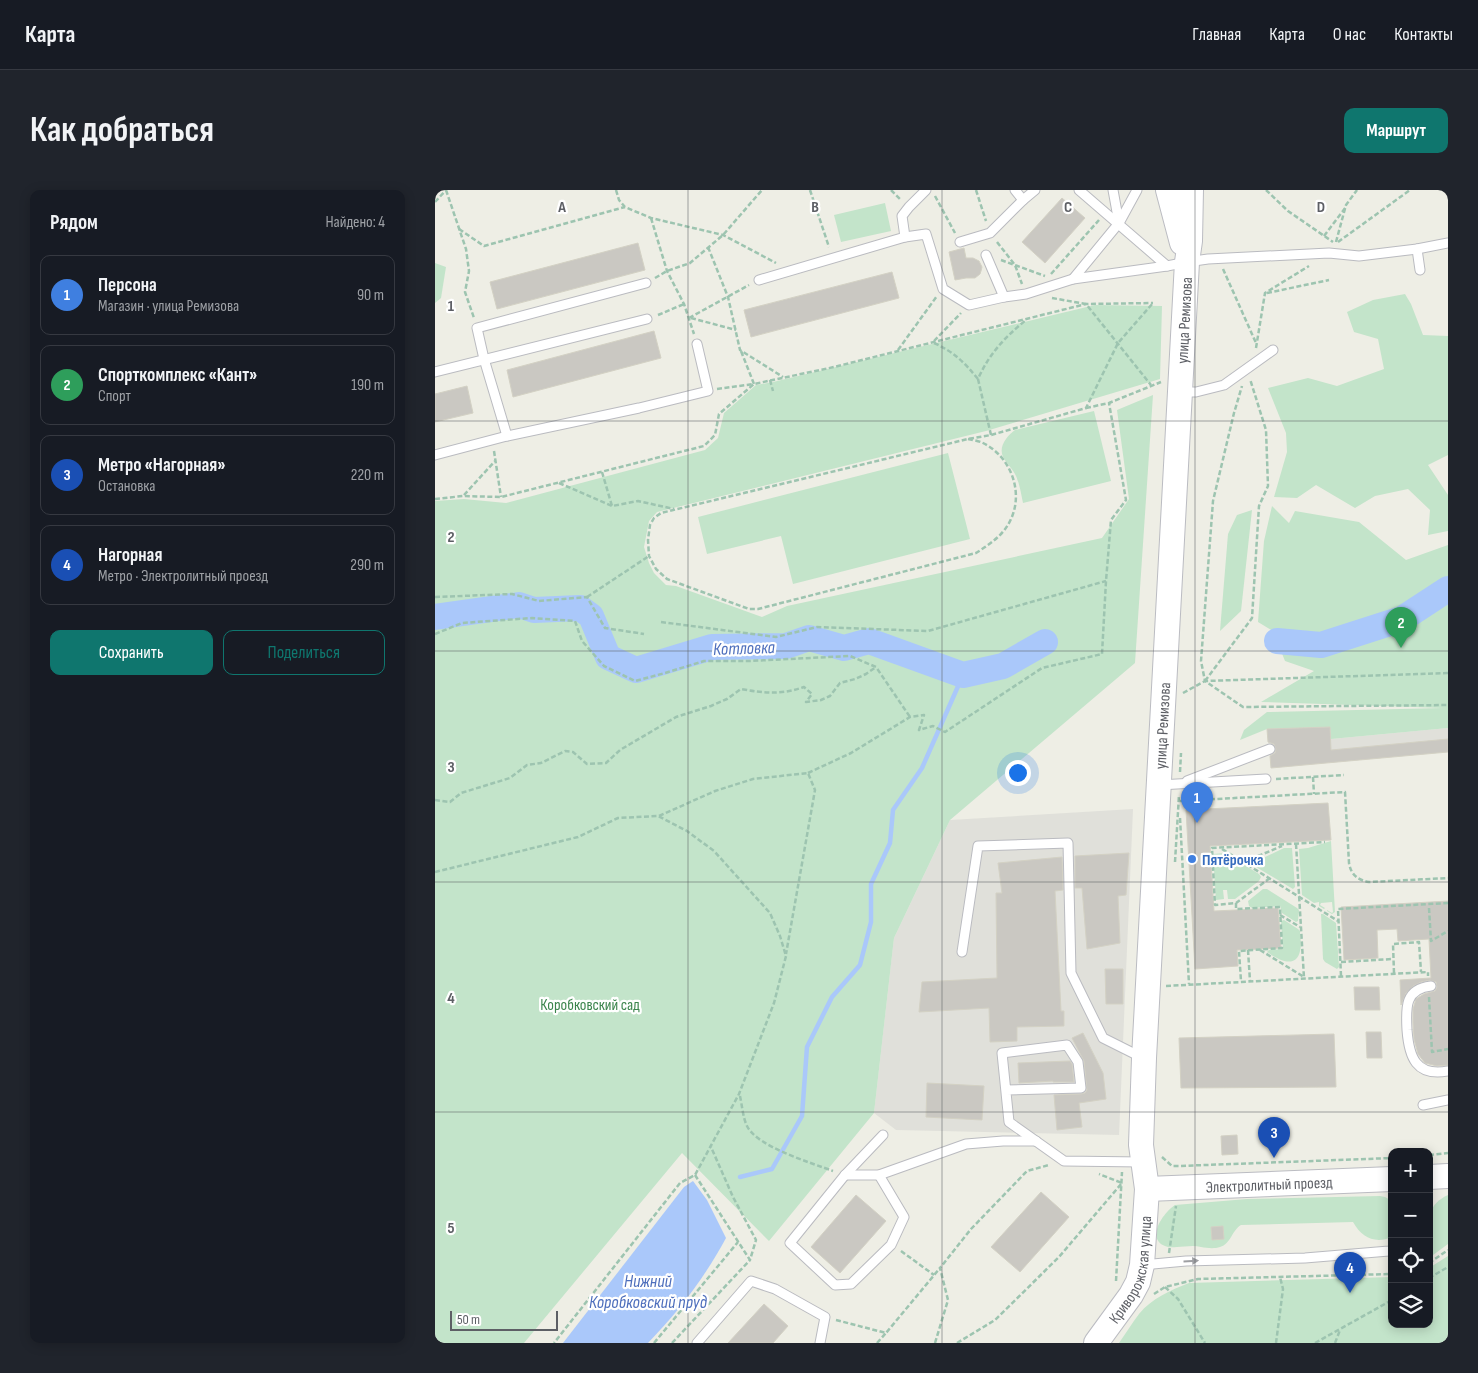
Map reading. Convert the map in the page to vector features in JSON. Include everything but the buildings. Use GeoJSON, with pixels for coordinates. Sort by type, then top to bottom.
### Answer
{"type":"FeatureCollection","features":[{"type":"Feature","properties":{"kind":"street","name":"улица Ремизова"},"geometry":{"type":"LineString","coordinates":[[1147,1190],[1133,1162],[1141,1145],[1144,1058],[1169,784],[1171,387],[1177,264],[1169,190]]}},
{"type":"Feature","properties":{"kind":"street","name":"улица Ремизова"},"geometry":{"type":"LineString","coordinates":[[1177,264],[1190,241],[1191,190]]}},
{"type":"Feature","properties":{"kind":"street"},"geometry":{"type":"LineString","coordinates":[[1433,1177],[1448,1176]]}},
{"type":"Feature","properties":{"kind":"street","name":"Электролитный проезд"},"geometry":{"type":"LineString","coordinates":[[1147,1190],[1388,1179]]}},
{"type":"Feature","properties":{"kind":"street","name":"Криворожская улица"},"geometry":{"type":"LineString","coordinates":[[1096,1343],[1131,1295],[1138,1282],[1142,1265],[1147,1190]]}},
{"type":"Feature","properties":{"kind":"lane"},"geometry":{"type":"LineString","coordinates":[[905,237],[902,216],[926,190]]}},
{"type":"Feature","properties":{"kind":"lane"},"geometry":{"type":"LineString","coordinates":[[1015,190],[1023,200]]}},
{"type":"Feature","properties":{"kind":"lane"},"geometry":{"type":"LineString","coordinates":[[960,242],[990,234],[1035,190]]}},
{"type":"Feature","properties":{"kind":"lane"},"geometry":{"type":"LineString","coordinates":[[1079,190],[1119,223],[1177,264]]}},
{"type":"Feature","properties":{"kind":"lane"},"geometry":{"type":"LineString","coordinates":[[1113,190],[1119,223]]}},
{"type":"Feature","properties":{"kind":"lane"},"geometry":{"type":"LineString","coordinates":[[1073,279],[1119,223],[1137,190]]}},
{"type":"Feature","properties":{"kind":"lane"},"geometry":{"type":"LineString","coordinates":[[759,280],[905,237],[926,234],[943,289],[969,305],[1026,294],[1073,279],[1208,259],[1329,253],[1359,256],[1448,243]]}},
{"type":"Feature","properties":{"kind":"lane"},"geometry":{"type":"LineString","coordinates":[[1417,249],[1420,270]]}},
{"type":"Feature","properties":{"kind":"lane"},"geometry":{"type":"LineString","coordinates":[[986,255],[1004,297]]}},
{"type":"Feature","properties":{"kind":"lane"},"geometry":{"type":"LineString","coordinates":[[507,436],[484,359],[477,328],[646,283]]}},
{"type":"Feature","properties":{"kind":"lane"},"geometry":{"type":"LineString","coordinates":[[435,372],[647,319]]}},
{"type":"Feature","properties":{"kind":"lane"},"geometry":{"type":"LineString","coordinates":[[435,455],[507,436],[639,408],[708,391],[697,344]]}},
{"type":"Feature","properties":{"kind":"lane"},"geometry":{"type":"LineString","coordinates":[[1171,387],[1196,392],[1211,390],[1224,385],[1273,350]]}},
{"type":"Feature","properties":{"kind":"lane"},"geometry":{"type":"LineString","coordinates":[[1169,784],[1270,749]]}},
{"type":"Feature","properties":{"kind":"lane"},"geometry":{"type":"LineString","coordinates":[[1169,784],[1266,779]]}},
{"type":"Feature","properties":{"kind":"lane"},"geometry":{"type":"LineString","coordinates":[[962,952],[978,846],[1069,843],[1068,880],[1071,973],[1103,1038],[1144,1058]]}},
{"type":"Feature","properties":{"kind":"lane"},"geometry":{"type":"LineString","coordinates":[[1429,986],[1418,990],[1408,1002],[1406,1009],[1408,1046],[1419,1066],[1433,1072],[1448,1071]]}},
{"type":"Feature","properties":{"kind":"lane"},"geometry":{"type":"LineString","coordinates":[[1006,1090],[1081,1088],[1078,1062],[1067,1046],[1001,1053],[1009,1122],[1064,1161],[1133,1162]]}},
{"type":"Feature","properties":{"kind":"lane"},"geometry":{"type":"LineString","coordinates":[[1423,1105],[1448,1100]]}},
{"type":"Feature","properties":{"kind":"lane"},"geometry":{"type":"LineString","coordinates":[[879,1176],[904,1217],[891,1245],[851,1284],[835,1285],[789,1243],[845,1175],[883,1135]]}},
{"type":"Feature","properties":{"kind":"lane"},"geometry":{"type":"LineString","coordinates":[[845,1175],[879,1176],[966,1144],[1037,1141]]}},
{"type":"Feature","properties":{"kind":"lane"},"geometry":{"type":"LineString","coordinates":[[1142,1265],[1305,1258],[1388,1251]]}},
{"type":"Feature","properties":{"kind":"lane"},"geometry":{"type":"LineString","coordinates":[[697,1343],[751,1282],[775,1289],[825,1317],[820,1343]]}},
{"type":"Feature","properties":{"kind":"path"},"geometry":{"type":"LineString","coordinates":[[435,202],[446,190],[466,250],[469,271],[465,292],[477,328]]}},
{"type":"Feature","properties":{"kind":"path"},"geometry":{"type":"LineString","coordinates":[[617,190],[619,200],[625,207],[651,218],[723,235],[790,271]]}},
{"type":"Feature","properties":{"kind":"path"},"geometry":{"type":"LineString","coordinates":[[646,283],[667,271],[690,263],[723,235],[762,190]]}},
{"type":"Feature","properties":{"kind":"path"},"geometry":{"type":"LineString","coordinates":[[810,190],[833,258]]}},
{"type":"Feature","properties":{"kind":"path"},"geometry":{"type":"LineString","coordinates":[[931,190],[960,242]]}},
{"type":"Feature","properties":{"kind":"path"},"geometry":{"type":"LineString","coordinates":[[976,190],[990,234],[1015,265],[1026,294],[1086,304],[1153,303],[1118,343],[1086,408]]}},
{"type":"Feature","properties":{"kind":"path"},"geometry":{"type":"LineString","coordinates":[[1265,190],[1288,211],[1336,244],[1359,256]]}},
{"type":"Feature","properties":{"kind":"path"},"geometry":{"type":"LineString","coordinates":[[1324,236],[1357,190]]}},
{"type":"Feature","properties":{"kind":"path"},"geometry":{"type":"LineString","coordinates":[[1265,293],[1318,262],[1336,244],[1410,190]]}},
{"type":"Feature","properties":{"kind":"path"},"geometry":{"type":"LineString","coordinates":[[1336,244],[1346,205]]}},
{"type":"Feature","properties":{"kind":"path"},"geometry":{"type":"LineString","coordinates":[[459,229],[484,246],[625,207]]}},
{"type":"Feature","properties":{"kind":"path"},"geometry":{"type":"LineString","coordinates":[[1049,277],[1106,212]]}},
{"type":"Feature","properties":{"kind":"path"},"geometry":{"type":"LineString","coordinates":[[651,218],[667,271],[684,304],[697,344]]}},
{"type":"Feature","properties":{"kind":"path"},"geometry":{"type":"LineString","coordinates":[[708,247],[728,297],[740,350],[754,384]]}},
{"type":"Feature","properties":{"kind":"path"},"geometry":{"type":"LineString","coordinates":[[986,255],[1063,282]]}},
{"type":"Feature","properties":{"kind":"path"},"geometry":{"type":"LineString","coordinates":[[1222,267],[1257,345]]}},
{"type":"Feature","properties":{"kind":"path"},"geometry":{"type":"LineString","coordinates":[[689,318],[759,280]]}},
{"type":"Feature","properties":{"kind":"path"},"geometry":{"type":"LineString","coordinates":[[1265,293],[1329,280]]}},
{"type":"Feature","properties":{"kind":"path"},"geometry":{"type":"LineString","coordinates":[[897,352],[943,289]]}},
{"type":"Feature","properties":{"kind":"path"},"geometry":{"type":"LineString","coordinates":[[1265,293],[1257,345],[1233,413],[1213,501],[1201,661],[1205,682],[1243,707],[1448,705]]}},
{"type":"Feature","properties":{"kind":"path"},"geometry":{"type":"LineString","coordinates":[[647,319],[684,304]]}},
{"type":"Feature","properties":{"kind":"path"},"geometry":{"type":"LineString","coordinates":[[1086,304],[1151,385]]}},
{"type":"Feature","properties":{"kind":"path"},"geometry":{"type":"LineString","coordinates":[[708,391],[834,368],[1086,304]]}},
{"type":"Feature","properties":{"kind":"path"},"geometry":{"type":"LineString","coordinates":[[933,342],[969,305]]}},
{"type":"Feature","properties":{"kind":"path"},"geometry":{"type":"LineString","coordinates":[[689,318],[736,330]]}},
{"type":"Feature","properties":{"kind":"path"},"geometry":{"type":"LineString","coordinates":[[978,379],[986,362],[996,348],[1010,332],[1027,319]]}},
{"type":"Feature","properties":{"kind":"path"},"geometry":{"type":"LineString","coordinates":[[933,342],[950,350],[978,379],[991,435]]}},
{"type":"Feature","properties":{"kind":"path"},"geometry":{"type":"LineString","coordinates":[[740,350],[784,378]]}},
{"type":"Feature","properties":{"kind":"path"},"geometry":{"type":"LineString","coordinates":[[1205,682],[1252,618],[1259,506],[1268,486],[1266,430],[1247,370]]}},
{"type":"Feature","properties":{"kind":"path"},"geometry":{"type":"LineString","coordinates":[[771,380],[773,391]]}},
{"type":"Feature","properties":{"kind":"path"},"geometry":{"type":"LineString","coordinates":[[435,499],[463,496],[501,497],[704,446],[715,435],[719,414],[754,384]]}},
{"type":"Feature","properties":{"kind":"path"},"geometry":{"type":"LineString","coordinates":[[968,440],[982,442],[996,451],[1007,464],[1014,480],[1016,499],[1012,518],[1001,535],[975,553],[758,609],[749,609],[667,579],[656,569],[649,556],[648,540],[650,525],[654,518],[661,513],[676,509],[968,440],[991,435],[1109,402],[1151,385],[1171,387]]}},
{"type":"Feature","properties":{"kind":"path"},"geometry":{"type":"LineString","coordinates":[[435,872],[578,836],[618,818],[658,816],[715,791],[753,780],[808,773],[851,752],[910,717],[924,714],[919,730],[933,726],[945,732],[1042,668],[1102,654],[1111,520],[1126,500],[1109,402]]}},
{"type":"Feature","properties":{"kind":"path"},"geometry":{"type":"LineString","coordinates":[[493,440],[501,497]]}},
{"type":"Feature","properties":{"kind":"path"},"geometry":{"type":"LineString","coordinates":[[463,496],[495,461]]}},
{"type":"Feature","properties":{"kind":"path"},"geometry":{"type":"LineString","coordinates":[[602,471],[613,506]]}},
{"type":"Feature","properties":{"kind":"path"},"geometry":{"type":"LineString","coordinates":[[558,482],[613,506],[638,501],[676,509]]}},
{"type":"Feature","properties":{"kind":"path"},"geometry":{"type":"LineString","coordinates":[[435,598],[512,594],[539,601],[587,598],[649,556]]}},
{"type":"Feature","properties":{"kind":"path"},"geometry":{"type":"LineString","coordinates":[[661,622],[777,637],[817,627],[928,631],[1106,581]]}},
{"type":"Feature","properties":{"kind":"path"},"geometry":{"type":"LineString","coordinates":[[587,598],[605,628],[644,634]]}},
{"type":"Feature","properties":{"kind":"path"},"geometry":{"type":"LineString","coordinates":[[435,634],[462,623],[532,618],[575,620],[582,641],[604,666],[635,681],[704,661],[749,661],[849,656],[876,667],[910,717]]}},
{"type":"Feature","properties":{"kind":"path"},"geometry":{"type":"LineString","coordinates":[[435,800],[450,802],[461,793],[510,778],[527,765],[541,763],[565,751],[573,752],[587,764],[606,763],[620,750],[675,717],[711,706],[727,699],[741,689],[769,694],[790,692],[804,687],[812,694],[806,702],[821,700],[830,696],[840,683],[867,674],[876,667]]}},
{"type":"Feature","properties":{"kind":"path"},"geometry":{"type":"LineString","coordinates":[[1183,702],[1183,693],[1205,682],[1448,673]]}},
{"type":"Feature","properties":{"kind":"path"},"geometry":{"type":"LineString","coordinates":[[1181,747],[1169,784],[1179,801],[1189,984]]}},
{"type":"Feature","properties":{"kind":"path"},"geometry":{"type":"LineString","coordinates":[[554,1343],[680,1183],[695,1175],[739,1094],[774,1003],[786,956],[815,790],[808,773]]}},
{"type":"Feature","properties":{"kind":"path"},"geometry":{"type":"LineString","coordinates":[[1266,779],[1344,775]]}},
{"type":"Feature","properties":{"kind":"path"},"geometry":{"type":"LineString","coordinates":[[1313,777],[1314,794]]}},
{"type":"Feature","properties":{"kind":"path"},"geometry":{"type":"LineString","coordinates":[[1179,801],[1345,792],[1350,868],[1359,880],[1369,882],[1448,878]]}},
{"type":"Feature","properties":{"kind":"path"},"geometry":{"type":"LineString","coordinates":[[1175,867],[1179,801]]}},
{"type":"Feature","properties":{"kind":"path"},"geometry":{"type":"LineString","coordinates":[[658,816],[687,831],[714,851],[770,912],[781,936],[786,956]]}},
{"type":"Feature","properties":{"kind":"path"},"geometry":{"type":"LineString","coordinates":[[1270,878],[1236,904],[1215,905],[1212,848],[1325,842]]}},
{"type":"Feature","properties":{"kind":"path"},"geometry":{"type":"LineString","coordinates":[[1244,862],[1285,844]]}},
{"type":"Feature","properties":{"kind":"path"},"geometry":{"type":"LineString","coordinates":[[1297,844],[1304,977]]}},
{"type":"Feature","properties":{"kind":"path"},"geometry":{"type":"LineString","coordinates":[[1221,848],[1338,921]]}},
{"type":"Feature","properties":{"kind":"path"},"geometry":{"type":"LineString","coordinates":[[1341,976],[1338,909],[1448,903]]}},
{"type":"Feature","properties":{"kind":"path"},"geometry":{"type":"LineString","coordinates":[[1236,904],[1237,909],[1279,907],[1280,915],[1282,948],[1239,951],[1241,982]]}},
{"type":"Feature","properties":{"kind":"path"},"geometry":{"type":"LineString","coordinates":[[1429,908],[1431,941],[1448,932]]}},
{"type":"Feature","properties":{"kind":"path"},"geometry":{"type":"LineString","coordinates":[[1280,915],[1301,928]]}},
{"type":"Feature","properties":{"kind":"path"},"geometry":{"type":"LineString","coordinates":[[1394,973],[1393,944],[1419,942],[1421,972]]}},
{"type":"Feature","properties":{"kind":"path"},"geometry":{"type":"LineString","coordinates":[[1248,950],[1250,981]]}},
{"type":"Feature","properties":{"kind":"path"},"geometry":{"type":"LineString","coordinates":[[1259,950],[1304,977]]}},
{"type":"Feature","properties":{"kind":"path"},"geometry":{"type":"LineString","coordinates":[[1341,962],[1393,959]]}},
{"type":"Feature","properties":{"kind":"path"},"geometry":{"type":"LineString","coordinates":[[1165,995],[1166,986],[1304,977],[1428,972],[1432,1052],[1448,1049]]}},
{"type":"Feature","properties":{"kind":"path"},"geometry":{"type":"LineString","coordinates":[[739,1094],[747,1128],[761,1140],[781,1152],[845,1175]]}},
{"type":"Feature","properties":{"kind":"path"},"geometry":{"type":"LineString","coordinates":[[672,1343],[750,1260],[756,1240],[733,1197],[711,1147]]}},
{"type":"Feature","properties":{"kind":"path"},"geometry":{"type":"LineString","coordinates":[[1433,1155],[1448,1154]]}},
{"type":"Feature","properties":{"kind":"path"},"geometry":{"type":"LineString","coordinates":[[1179,1166],[1388,1158]]}},
{"type":"Feature","properties":{"kind":"path"},"geometry":{"type":"LineString","coordinates":[[877,1343],[971,1229],[1027,1171],[1064,1161]]}},
{"type":"Feature","properties":{"kind":"path"},"geometry":{"type":"LineString","coordinates":[[957,1343],[995,1320],[1059,1257],[1122,1183],[1133,1162]]}},
{"type":"Feature","properties":{"kind":"path"},"geometry":{"type":"LineString","coordinates":[[1097,1173],[1122,1183]]}},
{"type":"Feature","properties":{"kind":"path"},"geometry":{"type":"LineString","coordinates":[[695,1175],[750,1260]]}},
{"type":"Feature","properties":{"kind":"path"},"geometry":{"type":"LineString","coordinates":[[1116,1286],[1122,1183]]}},
{"type":"Feature","properties":{"kind":"path"},"geometry":{"type":"LineString","coordinates":[[1169,1254],[1176,1206]]}},
{"type":"Feature","properties":{"kind":"path"},"geometry":{"type":"LineString","coordinates":[[654,1343],[737,1242]]}},
{"type":"Feature","properties":{"kind":"path"},"geometry":{"type":"LineString","coordinates":[[891,1245],[934,1275]]}},
{"type":"Feature","properties":{"kind":"path"},"geometry":{"type":"LineString","coordinates":[[1433,1260],[1448,1250]]}},
{"type":"Feature","properties":{"kind":"path"},"geometry":{"type":"LineString","coordinates":[[1433,1276],[1448,1267]]}},
{"type":"Feature","properties":{"kind":"path"},"geometry":{"type":"LineString","coordinates":[[935,1343],[948,1300],[940,1268]]}},
{"type":"Feature","properties":{"kind":"path"},"geometry":{"type":"LineString","coordinates":[[1205,1343],[1178,1300],[1165,1287],[1198,1279],[1388,1274]]}},
{"type":"Feature","properties":{"kind":"path"},"geometry":{"type":"LineString","coordinates":[[1276,1343],[1283,1289],[1280,1277]]}},
{"type":"Feature","properties":{"kind":"path"},"geometry":{"type":"LineString","coordinates":[[1315,1343],[1388,1302]]}},
{"type":"Feature","properties":{"kind":"path"},"geometry":{"type":"LineString","coordinates":[[825,1317],[886,1333]]}},
{"type":"Feature","properties":{"kind":"path"},"geometry":{"type":"LineString","coordinates":[[1335,1343],[1341,1328]]}},
{"type":"Feature","properties":{"kind":"shaded area"},"geometry":{"type":"Polygon","coordinates":[[[1330,727],[1331,739],[1448,728],[1448,752],[1271,768],[1267,729],[1330,727]]]}},
{"type":"Feature","properties":{"kind":"shaded area"},"geometry":{"type":"Polygon","coordinates":[[[1133,809],[1119,1135],[896,1130],[874,1113],[894,938],[950,820],[1133,809]]]}},
{"type":"Feature","properties":{"kind":"green space"},"geometry":{"type":"Polygon","coordinates":[[[885,203],[891,231],[841,242],[834,215],[885,203]]]}},
{"type":"Feature","properties":{"kind":"green space"},"geometry":{"type":"Polygon","coordinates":[[[435,263],[446,267],[441,298],[435,303],[435,263]]]}},
{"type":"Feature","properties":{"kind":"green space"},"geometry":{"type":"Polygon","coordinates":[[[1405,294],[1423,335],[1448,336],[1448,455],[1428,465],[1448,495],[1448,531],[1428,535],[1430,510],[1408,489],[1375,496],[1355,508],[1316,485],[1297,498],[1274,497],[1287,452],[1286,433],[1268,388],[1308,378],[1337,386],[1384,369],[1378,339],[1354,332],[1347,312],[1373,300],[1405,294]]]}},
{"type":"Feature","properties":{"kind":"green space","name":"Коробковский сад"},"geometry":{"type":"Polygon","coordinates":[[[1095,305],[1162,306],[1160,379],[986,431],[657,512],[649,521],[644,547],[654,573],[666,585],[676,586],[762,617],[787,606],[1102,538],[1129,499],[1117,410],[1153,395],[1135,663],[950,820],[894,938],[874,1113],[769,1241],[682,1153],[524,1343],[435,1343],[435,501],[464,499],[506,503],[705,450],[718,438],[724,413],[756,385],[1095,305]]]}},
{"type":"Feature","properties":{"kind":"green space"},"geometry":{"type":"Polygon","coordinates":[[[1094,411],[1111,481],[1023,503],[1016,476],[1002,453],[1003,445],[1007,438],[1015,430],[1094,411]]]}},
{"type":"Feature","properties":{"kind":"green space"},"geometry":{"type":"Polygon","coordinates":[[[948,453],[970,539],[793,584],[781,536],[707,554],[698,517],[948,453]]]}},
{"type":"Feature","properties":{"kind":"green space"},"geometry":{"type":"Polygon","coordinates":[[[1272,506],[1289,523],[1295,511],[1359,522],[1406,560],[1448,545],[1448,728],[1331,739],[1330,727],[1267,729],[1240,740],[1244,730],[1267,712],[1443,708],[1261,702],[1314,671],[1285,661],[1273,631],[1258,622],[1264,541],[1272,506]]]}},
{"type":"Feature","properties":{"kind":"green space"},"geometry":{"type":"Polygon","coordinates":[[[1252,510],[1241,611],[1220,631],[1228,534],[1237,515],[1252,510]]]}},
{"type":"Feature","properties":{"kind":"green space"},"geometry":{"type":"Polygon","coordinates":[[[1331,841],[1335,912],[1332,914],[1327,910],[1333,912],[1332,902],[1321,903],[1320,905],[1324,909],[1319,906],[1319,902],[1314,903],[1302,895],[1299,849],[1331,841]]]}},
{"type":"Feature","properties":{"kind":"green space"},"geometry":{"type":"Polygon","coordinates":[[[1284,848],[1292,848],[1295,887],[1293,889],[1255,866],[1257,860],[1259,859],[1261,863],[1264,860],[1263,858],[1284,848]]]}},
{"type":"Feature","properties":{"kind":"green space"},"geometry":{"type":"Polygon","coordinates":[[[1225,853],[1261,877],[1259,881],[1235,899],[1228,899],[1227,890],[1223,890],[1224,899],[1216,900],[1213,854],[1225,853]]]}},
{"type":"Feature","properties":{"kind":"green space"},"geometry":{"type":"Polygon","coordinates":[[[1263,889],[1267,889],[1297,908],[1299,910],[1298,921],[1296,922],[1282,913],[1280,906],[1252,908],[1249,906],[1248,901],[1263,889]]]}},
{"type":"Feature","properties":{"kind":"green space"},"geometry":{"type":"Polygon","coordinates":[[[1321,914],[1336,923],[1339,967],[1337,969],[1323,959],[1321,914]]]}},
{"type":"Feature","properties":{"kind":"green space"},"geometry":{"type":"Polygon","coordinates":[[[1284,920],[1300,931],[1300,951],[1298,957],[1290,962],[1281,960],[1267,952],[1269,950],[1283,949],[1281,921],[1284,920]]]}},
{"type":"Feature","properties":{"kind":"green space"},"geometry":{"type":"Polygon","coordinates":[[[1448,1195],[1448,1244],[1433,1255],[1433,1207],[1448,1195]]]}},
{"type":"Feature","properties":{"kind":"green space"},"geometry":{"type":"Polygon","coordinates":[[[1385,1197],[1388,1199],[1388,1238],[1375,1240],[1369,1238],[1353,1222],[1241,1225],[1235,1230],[1227,1243],[1215,1248],[1195,1246],[1168,1247],[1159,1242],[1156,1231],[1158,1225],[1166,1213],[1175,1205],[1247,1199],[1385,1197]]]}},
{"type":"Feature","properties":{"kind":"green space"},"geometry":{"type":"Polygon","coordinates":[[[1448,1256],[1448,1343],[1119,1343],[1144,1308],[1156,1299],[1189,1283],[1388,1277],[1388,1328],[1433,1328],[1433,1265],[1448,1256]]]}},
{"type":"Feature","properties":{"kind":"water","name":"Нижний Коробковский пруд"},"geometry":{"type":"Polygon","coordinates":[[[693,1181],[707,1200],[726,1238],[681,1306],[648,1343],[563,1343],[684,1187],[693,1181]]]}},
{"type":"Feature","properties":{"kind":"waterway","name":"Котловка"},"geometry":{"type":"LineString","coordinates":[[1277,641],[1321,645],[1402,619],[1448,589]]}},
{"type":"Feature","properties":{"kind":"waterway","name":"Котловка"},"geometry":{"type":"LineString","coordinates":[[435,617],[519,605],[534,610],[580,608],[591,616],[608,657],[636,670],[712,647],[786,646],[809,638],[844,648],[869,641],[963,675],[1003,666],[1045,642]]}},
{"type":"Feature","properties":{"kind":"waterway"},"geometry":{"type":"LineString","coordinates":[[740,1177],[772,1169],[802,1116],[807,1047],[832,997],[860,965],[871,922],[871,884],[890,843],[893,810],[922,768],[963,675]]}},
{"type":"Feature","properties":{"kind":"place","name":"Спорткомплекс «Кант»"},"geometry":{"type":"Point","coordinates":[1401,648]}},
{"type":"Feature","properties":{"kind":"place","name":"Персона"},"geometry":{"type":"Point","coordinates":[1197,823]}},
{"type":"Feature","properties":{"kind":"place","name":"Пятёрочка"},"geometry":{"type":"Point","coordinates":[1192,859]}},
{"type":"Feature","properties":{"kind":"place","name":"Метро «Нагорная»"},"geometry":{"type":"Point","coordinates":[1274,1158]}},
{"type":"Feature","properties":{"kind":"place","name":"Нагорная"},"geometry":{"type":"Point","coordinates":[1350,1293]}}]}
